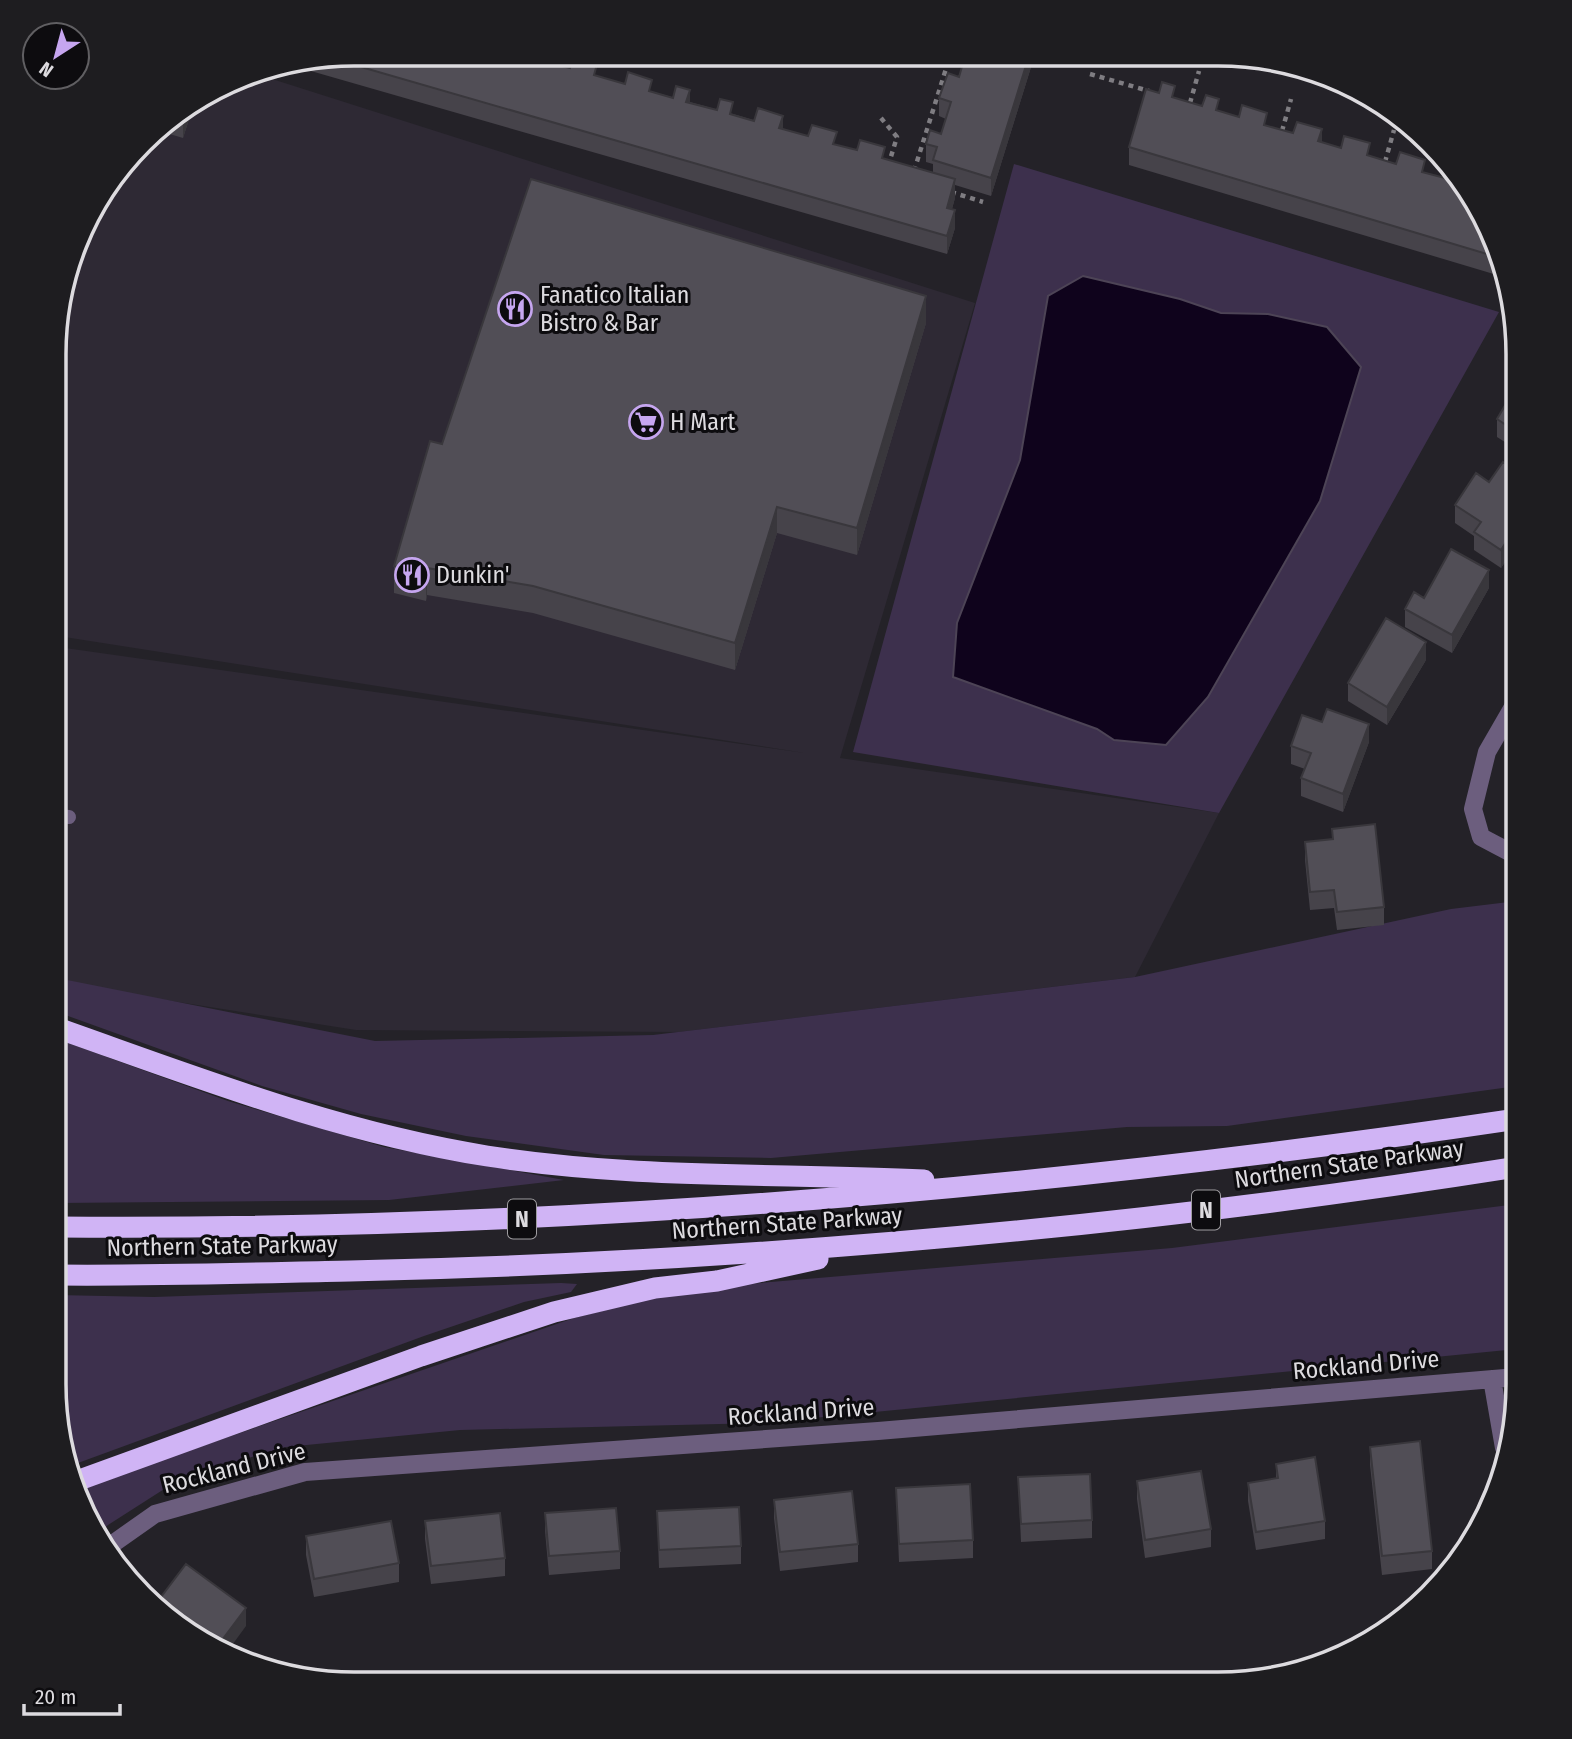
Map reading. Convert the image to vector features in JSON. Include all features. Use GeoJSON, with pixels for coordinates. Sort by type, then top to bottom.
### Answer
{"type":"FeatureCollection","features":[{"type":"Feature","properties":{"kind":"highway"},"geometry":{"type":"LineString","coordinates":[[66,1031],[210,1084],[298,1112],[391,1137],[487,1156],[659,1173],[823,1175],[986,1183]]}},
{"type":"Feature","properties":{"kind":"highway","name":"Northern State Parkway"},"geometry":{"type":"LineString","coordinates":[[66,1227],[525,1219],[752,1207],[1222,1160],[1506,1121]]}},
{"type":"Feature","properties":{"kind":"highway","name":"Northern State Parkway"},"geometry":{"type":"LineString","coordinates":[[66,1275],[536,1266],[895,1242],[1239,1206],[1506,1169]]}},
{"type":"Feature","properties":{"kind":"highway"},"geometry":{"type":"LineString","coordinates":[[83,1479],[421,1356],[554,1312],[655,1288],[717,1281],[895,1242]]}},
{"type":"Feature","properties":{"kind":"street"},"geometry":{"type":"LineString","coordinates":[[1506,719],[1487,752],[1473,809],[1481,837],[1506,850]]}},
{"type":"Feature","properties":{"kind":"street","name":"Rockland Drive"},"geometry":{"type":"LineString","coordinates":[[114,1543],[155,1514],[305,1472],[878,1432],[1506,1378]]}},
{"type":"Feature","properties":{"kind":"street"},"geometry":{"type":"LineString","coordinates":[[1492,1379],[1501,1433]]}},
{"type":"Feature","properties":{"kind":"path"},"geometry":{"type":"LineString","coordinates":[[914,172],[947,66]]}},
{"type":"Feature","properties":{"kind":"path"},"geometry":{"type":"LineString","coordinates":[[1190,103],[1199,71]]}},
{"type":"Feature","properties":{"kind":"path"},"geometry":{"type":"LineString","coordinates":[[1090,75],[1156,93]]}},
{"type":"Feature","properties":{"kind":"path"},"geometry":{"type":"LineString","coordinates":[[1282,131],[1292,99]]}},
{"type":"Feature","properties":{"kind":"path"},"geometry":{"type":"LineString","coordinates":[[1178,100],[1202,107]]}},
{"type":"Feature","properties":{"kind":"path"},"geometry":{"type":"LineString","coordinates":[[881,118],[897,137],[888,164]]}},
{"type":"Feature","properties":{"kind":"path"},"geometry":{"type":"LineString","coordinates":[[1272,128],[1295,135]]}},
{"type":"Feature","properties":{"kind":"path"},"geometry":{"type":"LineString","coordinates":[[1385,162],[1394,130]]}},
{"type":"Feature","properties":{"kind":"path"},"geometry":{"type":"LineString","coordinates":[[1372,158],[1395,164]]}},
{"type":"Feature","properties":{"kind":"path"},"geometry":{"type":"LineString","coordinates":[[876,160],[914,172],[924,180]]}},
{"type":"Feature","properties":{"kind":"path"},"geometry":{"type":"LineString","coordinates":[[946,191],[983,202]]}},
{"type":"Feature","properties":{"kind":"shaded area"},"geometry":{"type":"Polygon","coordinates":[[[271,79],[975,303],[840,758],[1219,813],[1135,977],[679,1032],[356,1030],[66,984],[66,648],[805,753],[66,637],[66,354],[69,317],[76,280],[88,244],[115,194],[138,165],[165,138],[194,115],[244,88],[271,79]]]}},
{"type":"Feature","properties":{"kind":"shaded area"},"geometry":{"type":"Polygon","coordinates":[[[1014,164],[1499,312],[1219,813],[853,752],[1014,164]]]}},
{"type":"Feature","properties":{"kind":"shaded area"},"geometry":{"type":"Polygon","coordinates":[[[1083,276],[1180,299],[1221,313],[1268,314],[1327,327],[1361,367],[1320,501],[1208,697],[1166,745],[1114,740],[1097,729],[953,677],[957,623],[1020,460],[1048,296],[1083,276]]]}},
{"type":"Feature","properties":{"kind":"shaded area"},"geometry":{"type":"Polygon","coordinates":[[[1506,902],[1506,1088],[1227,1126],[1127,1127],[771,1158],[604,1155],[466,1136],[361,1114],[262,1086],[66,1015],[66,980],[375,1041],[653,1035],[1135,977],[1451,909],[1506,902]]]}},
{"type":"Feature","properties":{"kind":"shaded area"},"geometry":{"type":"Polygon","coordinates":[[[66,1042],[228,1101],[384,1147],[564,1180],[389,1200],[66,1203],[66,1042]]]}},
{"type":"Feature","properties":{"kind":"shaded area"},"geometry":{"type":"Polygon","coordinates":[[[1506,1205],[1506,1350],[762,1423],[460,1430],[286,1447],[183,1477],[105,1528],[85,1486],[574,1318],[689,1289],[1172,1248],[1506,1205]]]}},
{"type":"Feature","properties":{"kind":"shaded area"},"geometry":{"type":"Polygon","coordinates":[[[577,1284],[571,1292],[524,1302],[424,1336],[77,1463],[67,1404],[66,1295],[154,1297],[577,1284]]]}},
{"type":"Feature","properties":{"kind":"building"},"geometry":{"type":"Polygon","coordinates":[[[358,66],[596,66],[594,75],[625,84],[628,72],[652,80],[649,91],[673,98],[676,86],[690,90],[686,102],[717,110],[720,99],[733,102],[730,114],[754,121],[758,108],[783,116],[779,128],[808,136],[812,125],[837,132],[833,144],[857,150],[860,140],[885,147],[882,158],[955,179],[947,208],[955,210],[947,236],[358,66]]]}},
{"type":"Feature","properties":{"kind":"building"},"geometry":{"type":"Polygon","coordinates":[[[962,66],[1026,66],[991,178],[933,160],[937,147],[926,144],[930,130],[941,134],[951,102],[939,98],[948,73],[959,77],[962,66]]]}},
{"type":"Feature","properties":{"kind":"building"},"geometry":{"type":"Polygon","coordinates":[[[1162,82],[1175,86],[1172,97],[1202,106],[1206,95],[1219,99],[1216,110],[1239,117],[1242,105],[1267,113],[1264,125],[1293,133],[1297,122],[1322,129],[1318,141],[1341,148],[1344,136],[1370,143],[1367,155],[1396,164],[1400,152],[1425,160],[1422,172],[1446,179],[1467,210],[1487,254],[1129,147],[1146,89],[1159,93],[1162,82]]]}},
{"type":"Feature","properties":{"kind":"building"},"geometry":{"type":"Polygon","coordinates":[[[531,179],[926,296],[857,528],[777,507],[735,643],[533,586],[427,568],[426,574],[394,566],[430,441],[442,444],[531,179]]]}},
{"type":"Feature","properties":{"kind":"building"},"geometry":{"type":"Polygon","coordinates":[[[1506,404],[1506,425],[1497,419],[1506,404]]]}},
{"type":"Feature","properties":{"kind":"building"},"geometry":{"type":"Polygon","coordinates":[[[1503,462],[1506,464],[1506,542],[1501,550],[1474,532],[1481,522],[1455,505],[1476,473],[1489,482],[1503,462]]]}},
{"type":"Feature","properties":{"kind":"building"},"geometry":{"type":"Polygon","coordinates":[[[1451,549],[1489,570],[1452,635],[1405,609],[1414,592],[1424,598],[1451,549]]]}},
{"type":"Feature","properties":{"kind":"building"},"geometry":{"type":"Polygon","coordinates":[[[1386,618],[1426,642],[1387,707],[1348,683],[1386,618]]]}},
{"type":"Feature","properties":{"kind":"building"},"geometry":{"type":"Polygon","coordinates":[[[1327,709],[1369,724],[1343,794],[1301,778],[1311,753],[1291,746],[1302,715],[1322,722],[1327,709]]]}},
{"type":"Feature","properties":{"kind":"building"},"geometry":{"type":"Polygon","coordinates":[[[1375,824],[1384,907],[1337,912],[1334,890],[1310,892],[1305,842],[1333,839],[1332,829],[1375,824]]]}},
{"type":"Feature","properties":{"kind":"building"},"geometry":{"type":"Polygon","coordinates":[[[1420,1441],[1432,1551],[1382,1556],[1370,1447],[1420,1441]]]}},
{"type":"Feature","properties":{"kind":"building"},"geometry":{"type":"Polygon","coordinates":[[[1315,1457],[1325,1521],[1256,1532],[1248,1483],[1278,1478],[1276,1464],[1315,1457]]]}},
{"type":"Feature","properties":{"kind":"building"},"geometry":{"type":"Polygon","coordinates":[[[1201,1471],[1211,1529],[1145,1540],[1137,1481],[1201,1471]]]}},
{"type":"Feature","properties":{"kind":"building"},"geometry":{"type":"Polygon","coordinates":[[[1090,1474],[1092,1520],[1021,1524],[1018,1477],[1090,1474]]]}},
{"type":"Feature","properties":{"kind":"building"},"geometry":{"type":"Polygon","coordinates":[[[970,1484],[973,1540],[899,1544],[896,1488],[970,1484]]]}},
{"type":"Feature","properties":{"kind":"building"},"geometry":{"type":"Polygon","coordinates":[[[852,1491],[858,1544],[780,1552],[774,1500],[852,1491]]]}},
{"type":"Feature","properties":{"kind":"building"},"geometry":{"type":"Polygon","coordinates":[[[739,1507],[741,1546],[659,1550],[657,1511],[739,1507]]]}},
{"type":"Feature","properties":{"kind":"building"},"geometry":{"type":"Polygon","coordinates":[[[616,1508],[620,1551],[549,1556],[545,1513],[616,1508]]]}},
{"type":"Feature","properties":{"kind":"building"},"geometry":{"type":"Polygon","coordinates":[[[500,1513],[505,1558],[431,1566],[425,1521],[500,1513]]]}},
{"type":"Feature","properties":{"kind":"building"},"geometry":{"type":"Polygon","coordinates":[[[391,1521],[399,1563],[314,1579],[306,1536],[391,1521]]]}},
{"type":"Feature","properties":{"kind":"building"},"geometry":{"type":"Polygon","coordinates":[[[186,1564],[246,1608],[222,1640],[194,1624],[161,1597],[186,1564]]]}},
{"type":"Feature","properties":{"kind":"place","name":"Fanatico Italian Bistro & Bar"},"geometry":{"type":"Point","coordinates":[515,309]}},
{"type":"Feature","properties":{"kind":"place","name":"H Mart"},"geometry":{"type":"Point","coordinates":[646,422]}},
{"type":"Feature","properties":{"kind":"place","name":"Dunkin'"},"geometry":{"type":"Point","coordinates":[412,575]}}]}
